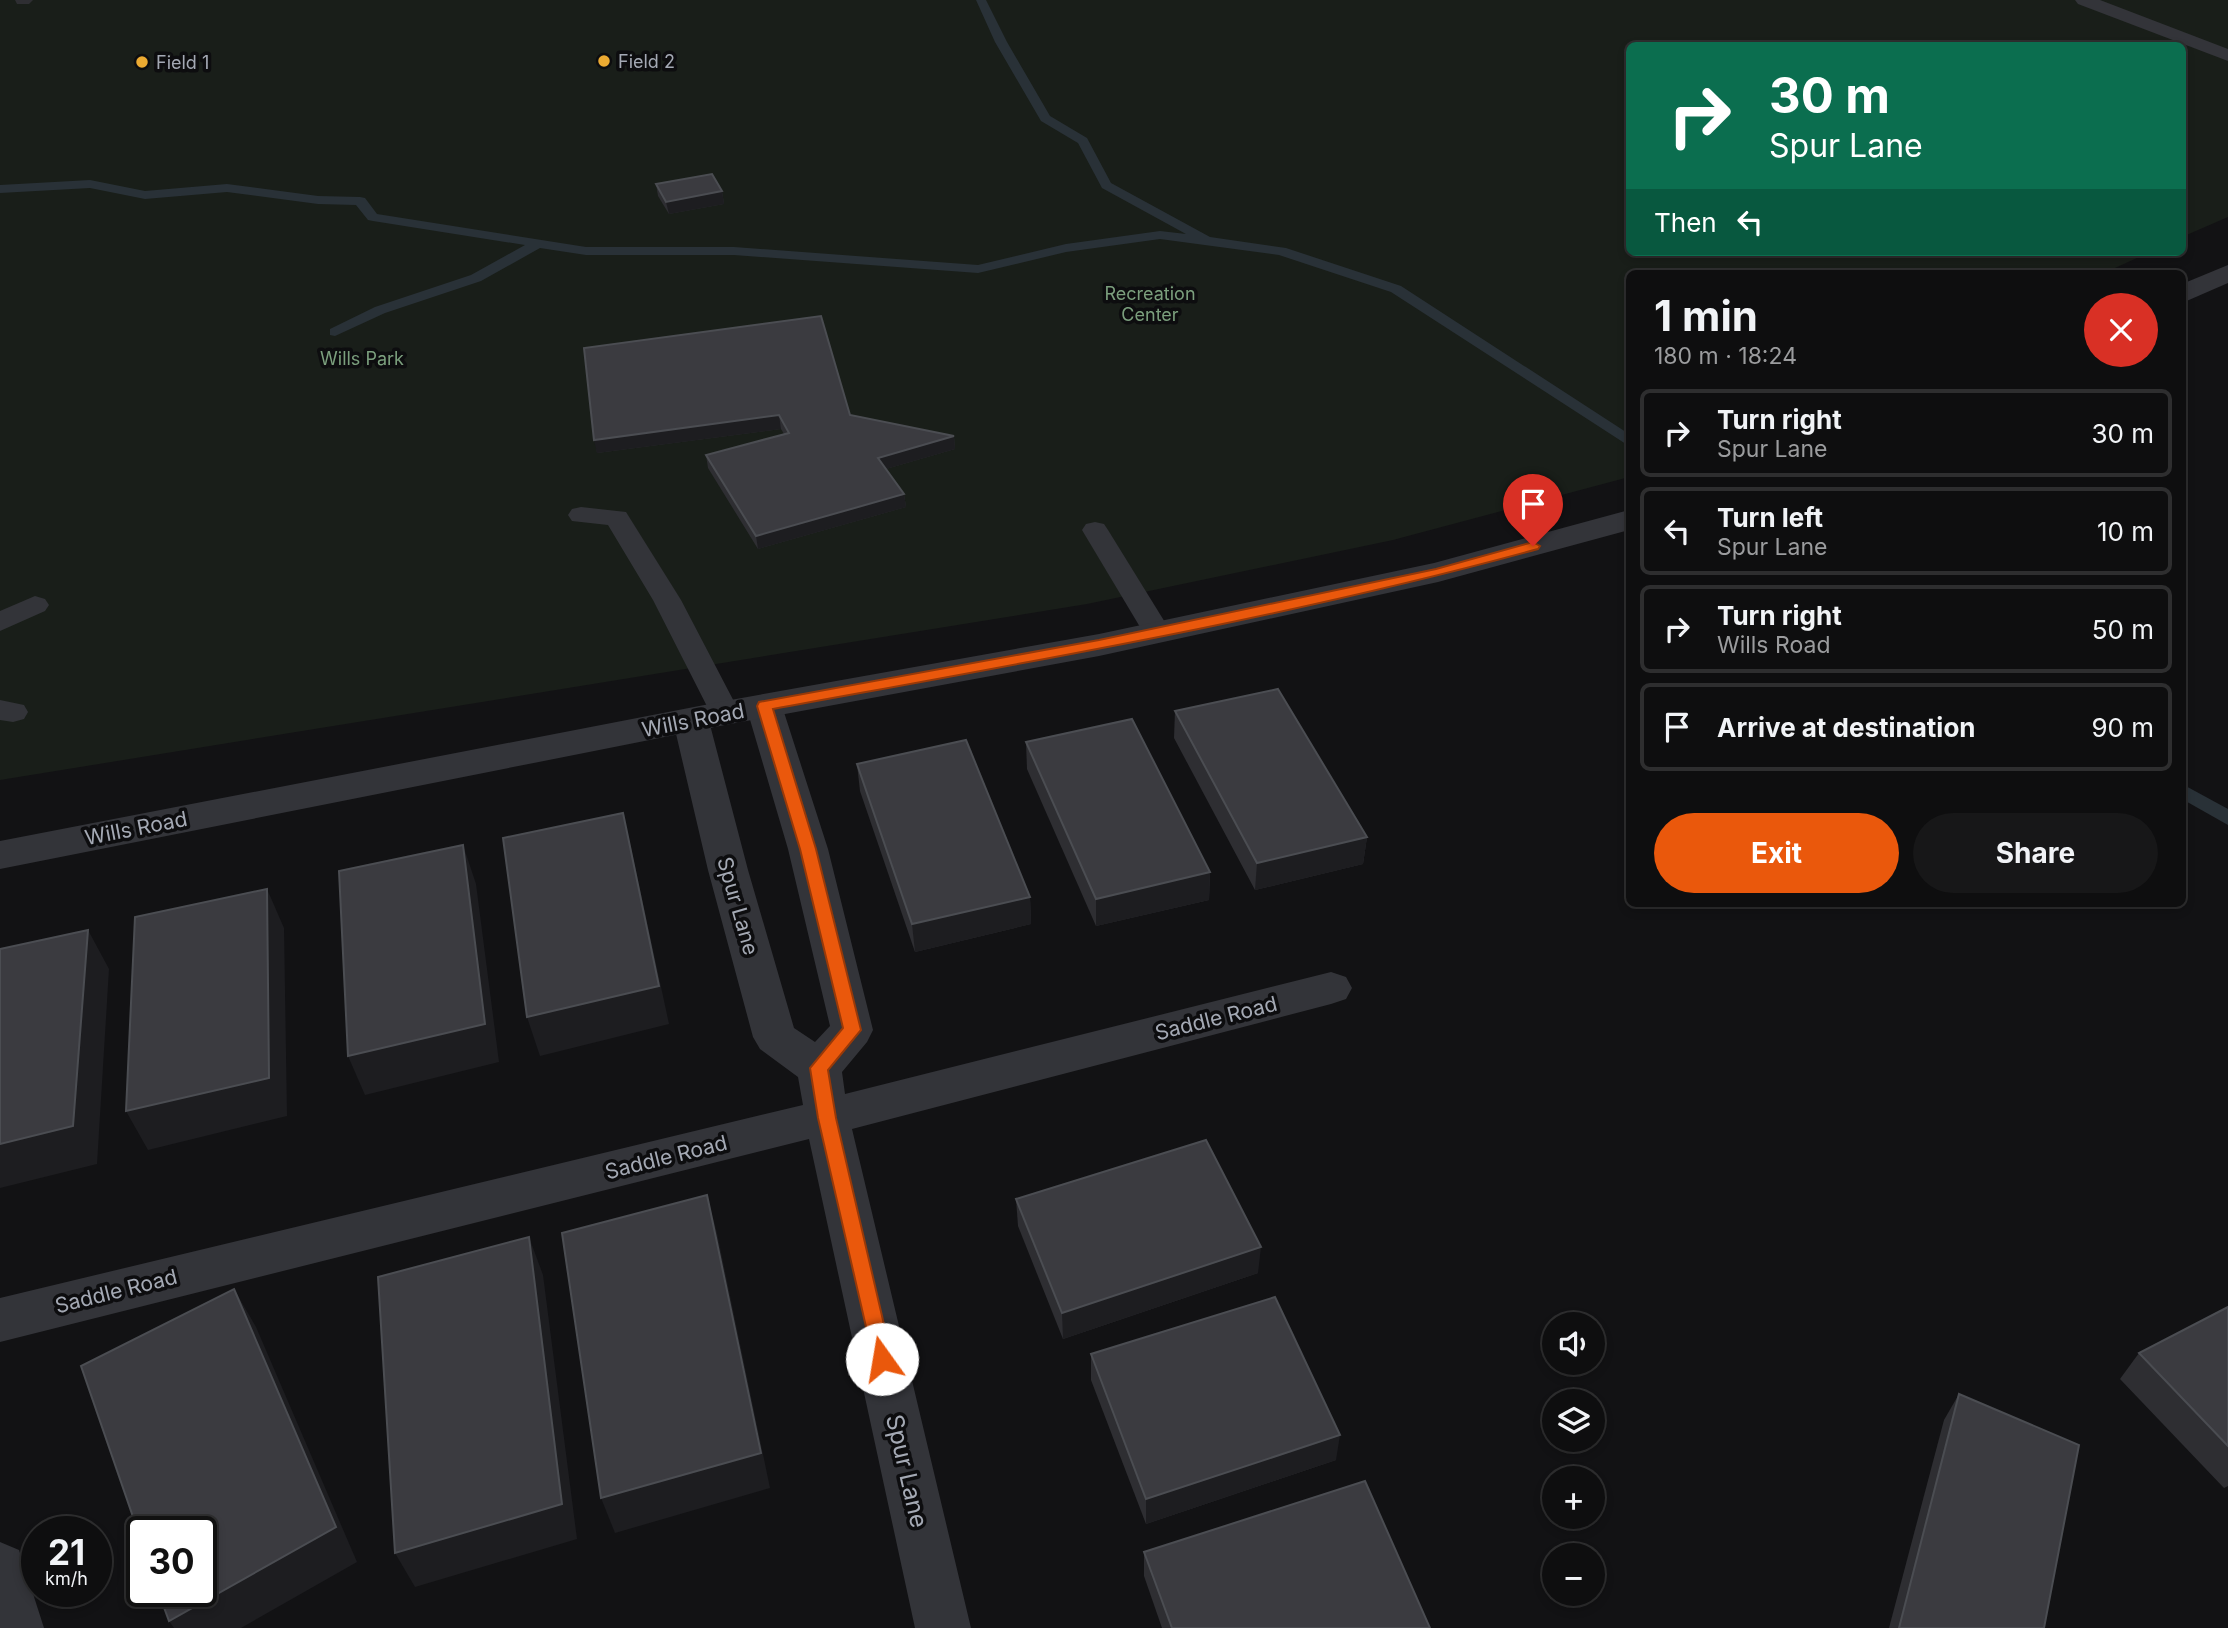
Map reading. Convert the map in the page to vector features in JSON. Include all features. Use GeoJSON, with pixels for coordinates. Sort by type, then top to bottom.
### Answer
{"type":"FeatureCollection","features":[{"type":"Feature","properties":{"kind":"street"},"geometry":{"type":"LineString","coordinates":[[2186,293],[2228,273]]}},
{"type":"Feature","properties":{"kind":"street","name":"Wills Road"},"geometry":{"type":"LineString","coordinates":[[0,855],[1157,632],[1437,572],[1626,521]]}},
{"type":"Feature","properties":{"kind":"street"},"geometry":{"type":"LineString","coordinates":[[764,706],[808,849],[852,1030],[819,1068]]}},
{"type":"Feature","properties":{"kind":"street","name":"Spur Lane"},"geometry":{"type":"LineString","coordinates":[[708,717],[721,844],[775,1037],[819,1068],[827,1118],[943,1628]]}},
{"type":"Feature","properties":{"kind":"street","name":"Saddle Road"},"geometry":{"type":"LineString","coordinates":[[0,1320],[827,1118],[1332,988]]}},
{"type":"Feature","properties":{"kind":"street"},"geometry":{"type":"LineString","coordinates":[[0,1570],[16,1628]]}},
{"type":"Feature","properties":{"kind":"lane"},"geometry":{"type":"LineString","coordinates":[[2084,0],[2228,55]]}},
{"type":"Feature","properties":{"kind":"lane"},"geometry":{"type":"LineString","coordinates":[[581,515],[617,518],[667,600],[708,717]]}},
{"type":"Feature","properties":{"kind":"lane"},"geometry":{"type":"LineString","coordinates":[[1095,530],[1157,632]]}},
{"type":"Feature","properties":{"kind":"lane"},"geometry":{"type":"LineString","coordinates":[[0,622],[35,605]]}},
{"type":"Feature","properties":{"kind":"green space","name":"Wills Park"},"geometry":{"type":"Polygon","coordinates":[[[0,0],[2228,0],[2228,217],[2186,235],[2186,42],[1626,42],[1626,256],[2141,256],[2111,270],[1626,270],[1626,478],[1393,540],[1087,604],[0,780],[0,0]]]}},
{"type":"Feature","properties":{"kind":"building"},"geometry":{"type":"Polygon","coordinates":[[[712,174],[722,191],[666,202],[656,184],[712,174]]]}},
{"type":"Feature","properties":{"kind":"building"},"geometry":{"type":"Polygon","coordinates":[[[821,316],[850,415],[954,436],[878,458],[904,494],[756,536],[706,455],[789,433],[779,415],[594,440],[584,348],[821,316]]]}},
{"type":"Feature","properties":{"kind":"building"},"geometry":{"type":"Polygon","coordinates":[[[1278,689],[1367,837],[1257,863],[1175,711],[1278,689]]]}},
{"type":"Feature","properties":{"kind":"building"},"geometry":{"type":"Polygon","coordinates":[[[1132,719],[1210,872],[1096,899],[1026,742],[1132,719]]]}},
{"type":"Feature","properties":{"kind":"building"},"geometry":{"type":"Polygon","coordinates":[[[966,740],[1030,897],[912,924],[857,764],[966,740]]]}},
{"type":"Feature","properties":{"kind":"building"},"geometry":{"type":"Polygon","coordinates":[[[623,813],[659,986],[527,1017],[503,838],[623,813]]]}},
{"type":"Feature","properties":{"kind":"building"},"geometry":{"type":"Polygon","coordinates":[[[463,845],[485,1024],[348,1056],[339,871],[463,845]]]}},
{"type":"Feature","properties":{"kind":"building"},"geometry":{"type":"Polygon","coordinates":[[[267,889],[269,1078],[126,1111],[135,917],[267,889]]]}},
{"type":"Feature","properties":{"kind":"building"},"geometry":{"type":"Polygon","coordinates":[[[88,930],[73,1126],[0,1144],[0,949],[88,930]]]}},
{"type":"Feature","properties":{"kind":"building"},"geometry":{"type":"Polygon","coordinates":[[[1206,1140],[1261,1247],[1062,1313],[1016,1199],[1206,1140]]]}},
{"type":"Feature","properties":{"kind":"building"},"geometry":{"type":"Polygon","coordinates":[[[707,1195],[761,1453],[601,1498],[562,1233],[707,1195]]]}},
{"type":"Feature","properties":{"kind":"building"},"geometry":{"type":"Polygon","coordinates":[[[529,1237],[562,1504],[395,1553],[378,1277],[529,1237]]]}},
{"type":"Feature","properties":{"kind":"building"},"geometry":{"type":"Polygon","coordinates":[[[234,1289],[336,1527],[217,1594],[217,1516],[133,1516],[81,1366],[234,1289]]]}},
{"type":"Feature","properties":{"kind":"building"},"geometry":{"type":"Polygon","coordinates":[[[1275,1297],[1340,1435],[1146,1499],[1091,1354],[1275,1297]]]}},
{"type":"Feature","properties":{"kind":"building"},"geometry":{"type":"Polygon","coordinates":[[[2228,1307],[2228,1446],[2139,1353],[2228,1307]]]}},
{"type":"Feature","properties":{"kind":"building"},"geometry":{"type":"Polygon","coordinates":[[[1959,1394],[2079,1445],[2044,1628],[1899,1628],[1959,1394]]]}},
{"type":"Feature","properties":{"kind":"building"},"geometry":{"type":"Polygon","coordinates":[[[1365,1481],[1430,1628],[1172,1628],[1144,1552],[1365,1481]]]}},
{"type":"Feature","properties":{"kind":"building"},"geometry":{"type":"Polygon","coordinates":[[[164,1607],[194,1607],[169,1621],[164,1607]]]}},
{"type":"Feature","properties":{"kind":"waterway"},"geometry":{"type":"LineString","coordinates":[[981,0],[1001,42],[1045,118],[1083,141],[1106,185],[1207,240],[1281,251],[1396,289],[1626,439]]}},
{"type":"Feature","properties":{"kind":"waterway"},"geometry":{"type":"LineString","coordinates":[[0,189],[90,184],[145,195],[227,188],[318,200],[360,201],[373,217],[586,251],[734,251],[978,269],[1066,248],[1160,235],[1206,240]]}},
{"type":"Feature","properties":{"kind":"waterway"},"geometry":{"type":"LineString","coordinates":[[335,332],[380,310],[476,278],[537,244]]}},
{"type":"Feature","properties":{"kind":"waterway"},"geometry":{"type":"LineString","coordinates":[[2186,792],[2228,818]]}},
{"type":"Feature","properties":{"kind":"place","name":"Field 2"},"geometry":{"type":"Point","coordinates":[604,61]}},
{"type":"Feature","properties":{"kind":"place","name":"Field 1"},"geometry":{"type":"Point","coordinates":[142,62]}},
{"type":"Feature","properties":{"kind":"route"},"geometry":{"type":"LineString","coordinates":[[882,1359],[827,1118],[819,1068],[852,1030],[808,849],[764,706],[1099,645],[1437,572],[1533,546]]}},
{"type":"Feature","properties":{"kind":"park label","name":"Recreation Center"},"geometry":{"type":"Point","coordinates":[1150,303]}}]}
